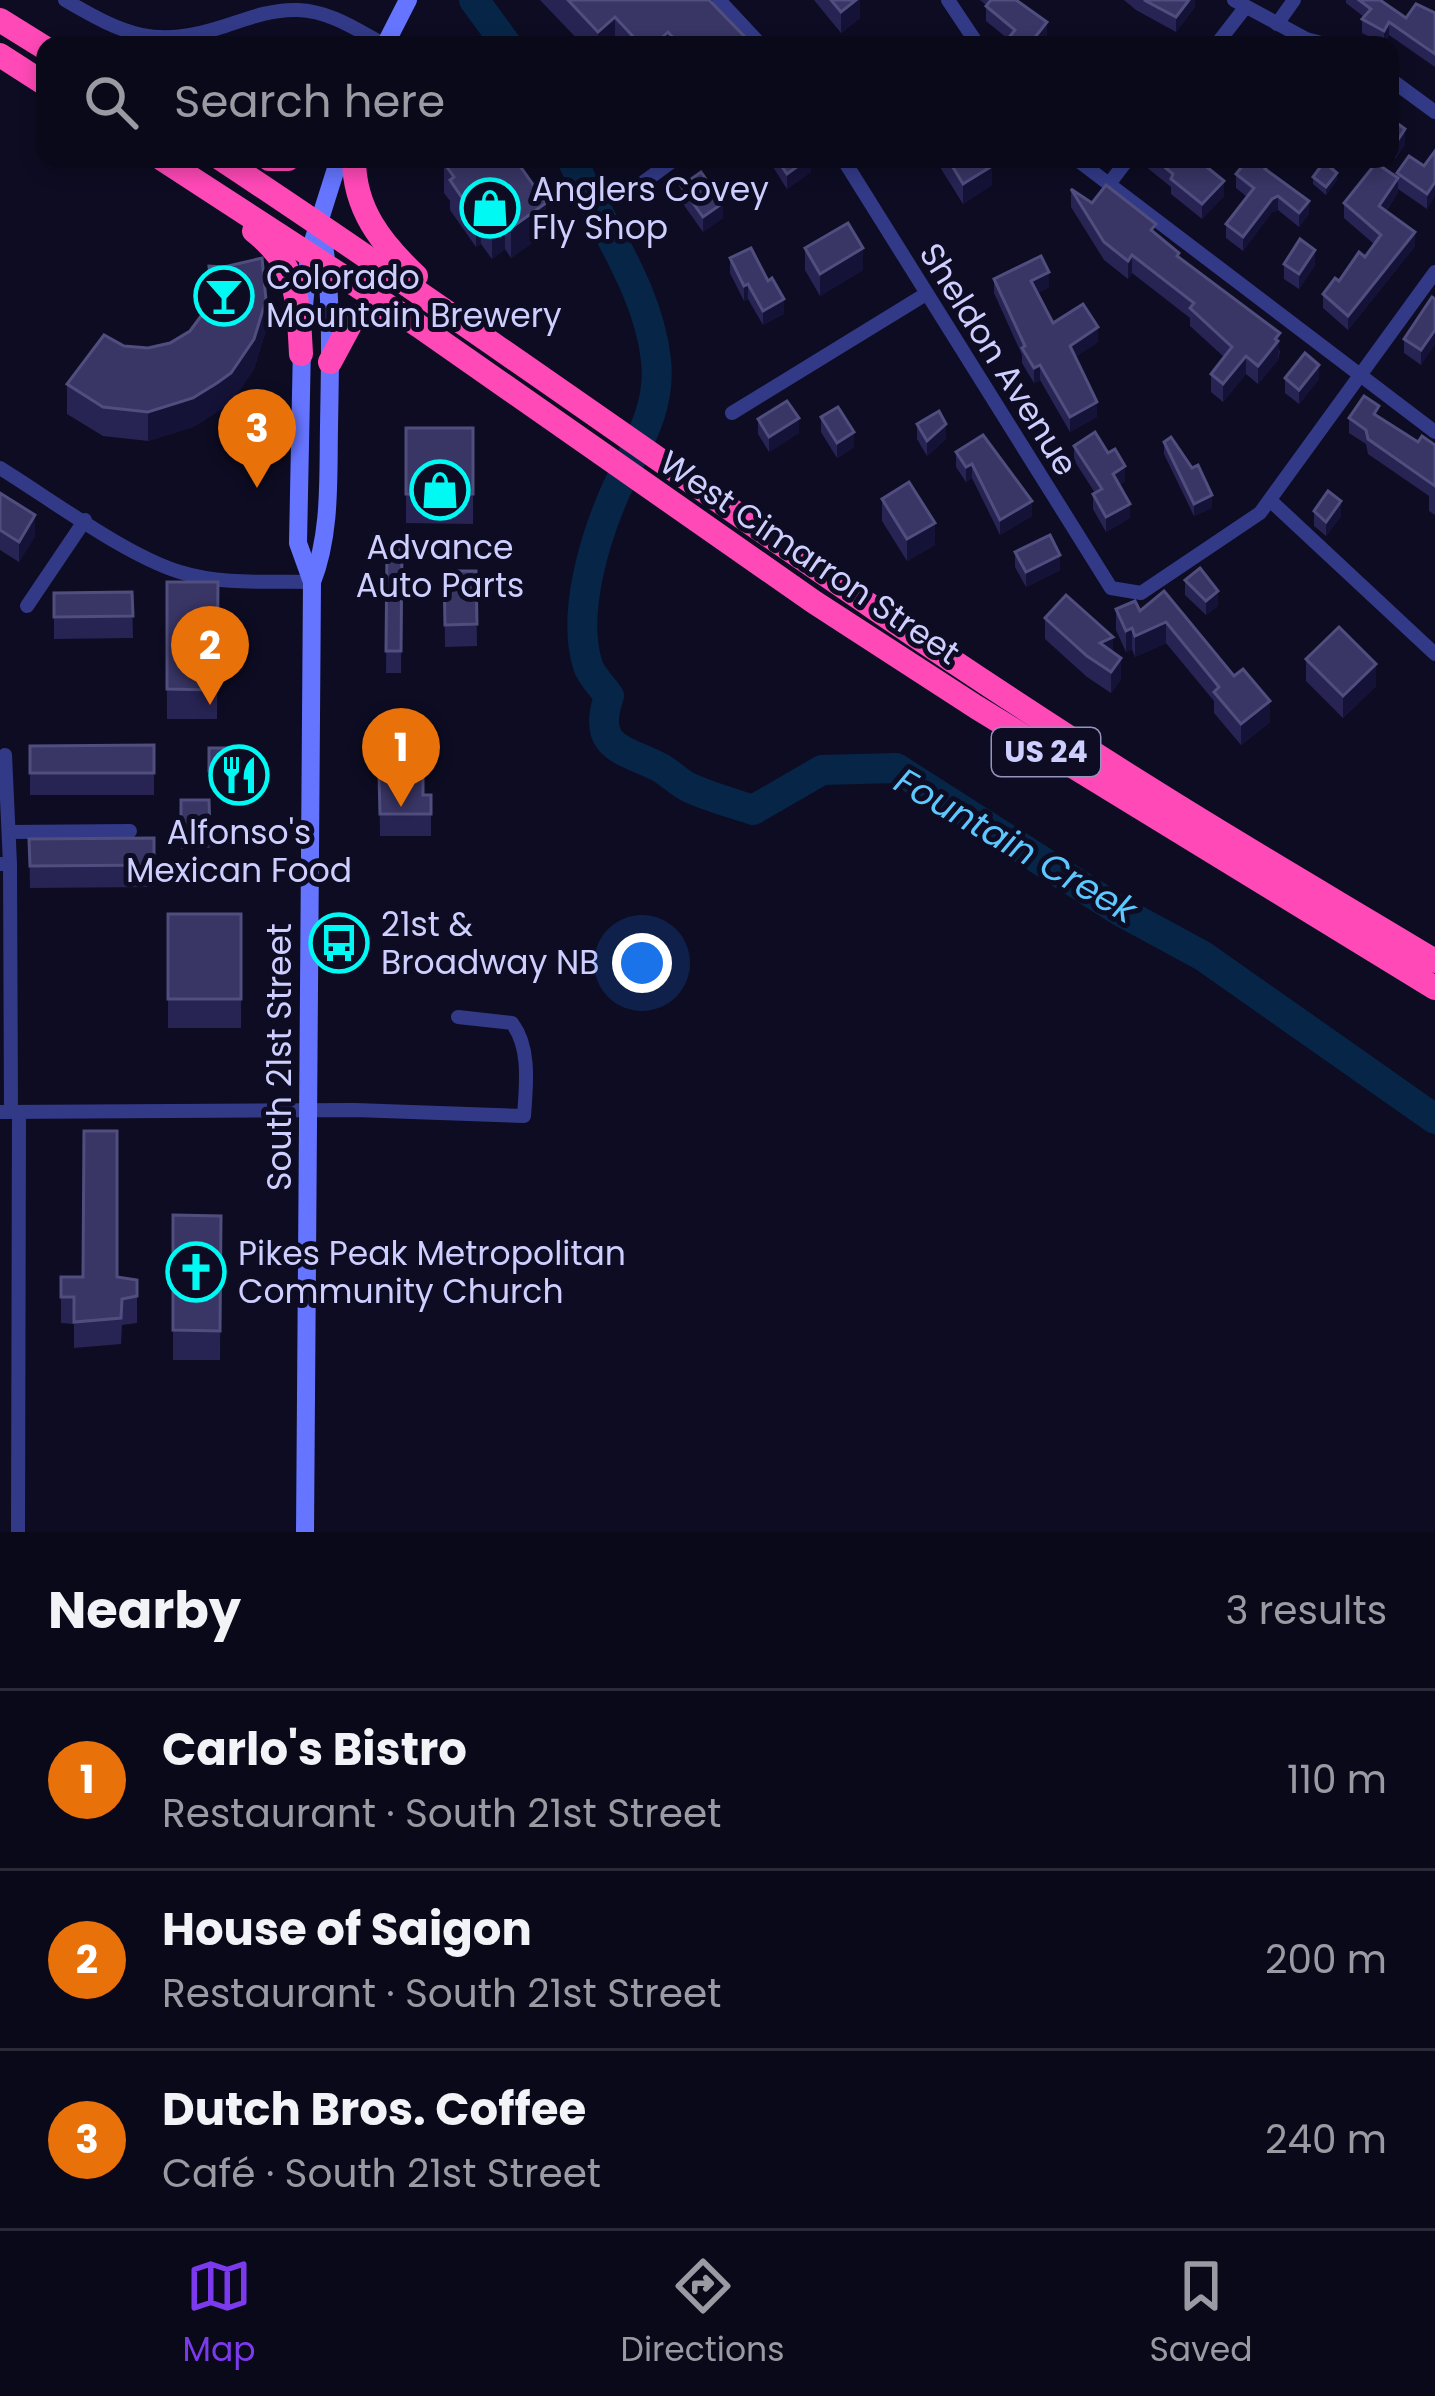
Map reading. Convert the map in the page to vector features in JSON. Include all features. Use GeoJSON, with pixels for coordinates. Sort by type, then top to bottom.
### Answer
{"type":"FeatureCollection","features":[{"type":"Feature","properties":{"kind":"highway"},"geometry":{"type":"LineString","coordinates":[[0,20],[36,42]]}},
{"type":"Feature","properties":{"kind":"highway"},"geometry":{"type":"LineString","coordinates":[[0,56],[36,78]]}},
{"type":"Feature","properties":{"kind":"highway"},"geometry":{"type":"LineString","coordinates":[[174,168],[263,238],[288,267],[298,299],[301,354]]}},
{"type":"Feature","properties":{"kind":"highway","name":"West Cimarron Street"},"geometry":{"type":"LineString","coordinates":[[176,168],[419,326],[666,500],[976,707],[1435,988]]}},
{"type":"Feature","properties":{"kind":"highway","name":"West Cimarron Street"},"geometry":{"type":"LineString","coordinates":[[235,168],[1145,786],[1435,961]]}},
{"type":"Feature","properties":{"kind":"highway"},"geometry":{"type":"LineString","coordinates":[[354,168],[355,185],[373,229],[401,262],[471,326]]}},
{"type":"Feature","properties":{"kind":"highway"},"geometry":{"type":"LineString","coordinates":[[330,362],[351,323],[366,311],[389,312],[419,326]]}},
{"type":"Feature","properties":{"kind":"main road"},"geometry":{"type":"LineString","coordinates":[[390,36],[404,8]]}},
{"type":"Feature","properties":{"kind":"main road","name":"South 21st Street"},"geometry":{"type":"LineString","coordinates":[[305,1532],[312,582],[298,542],[301,354],[321,225],[337,168]]}},
{"type":"Feature","properties":{"kind":"main road","name":"South 21st Street"},"geometry":{"type":"LineString","coordinates":[[312,582],[326,532],[330,362],[318,260]]}},
{"type":"Feature","properties":{"kind":"street"},"geometry":{"type":"LineString","coordinates":[[65,0],[134,36]]}},
{"type":"Feature","properties":{"kind":"street"},"geometry":{"type":"LineString","coordinates":[[719,0],[752,36]]}},
{"type":"Feature","properties":{"kind":"street"},"geometry":{"type":"LineString","coordinates":[[948,0],[972,36]]}},
{"type":"Feature","properties":{"kind":"street"},"geometry":{"type":"LineString","coordinates":[[1277,24],[1294,0]]}},
{"type":"Feature","properties":{"kind":"street"},"geometry":{"type":"LineString","coordinates":[[1221,36],[1239,4],[1300,36]]}},
{"type":"Feature","properties":{"kind":"street"},"geometry":{"type":"LineString","coordinates":[[187,36],[270,11],[299,10],[327,14],[368,36]]}},
{"type":"Feature","properties":{"kind":"street"},"geometry":{"type":"LineString","coordinates":[[1399,86],[1435,112]]}},
{"type":"Feature","properties":{"kind":"street"},"geometry":{"type":"LineString","coordinates":[[637,187],[663,168]]}},
{"type":"Feature","properties":{"kind":"street","name":"Sheldon Avenue"},"geometry":{"type":"LineString","coordinates":[[849,168],[1111,588],[1141,593],[1271,501]]}},
{"type":"Feature","properties":{"kind":"street"},"geometry":{"type":"LineString","coordinates":[[1088,168],[1435,432]]}},
{"type":"Feature","properties":{"kind":"street"},"geometry":{"type":"LineString","coordinates":[[1108,184],[1121,168]]}},
{"type":"Feature","properties":{"kind":"street"},"geometry":{"type":"LineString","coordinates":[[1435,272],[1271,501],[1435,654]]}},
{"type":"Feature","properties":{"kind":"street"},"geometry":{"type":"LineString","coordinates":[[732,413],[926,294]]}},
{"type":"Feature","properties":{"kind":"street"},"geometry":{"type":"LineString","coordinates":[[0,468],[146,557],[180,572],[312,582]]}},
{"type":"Feature","properties":{"kind":"street"},"geometry":{"type":"LineString","coordinates":[[27,606],[85,520]]}},
{"type":"Feature","properties":{"kind":"street"},"geometry":{"type":"LineString","coordinates":[[5,755],[18,1532]]}},
{"type":"Feature","properties":{"kind":"street"},"geometry":{"type":"LineString","coordinates":[[9,832],[130,831]]}},
{"type":"Feature","properties":{"kind":"street"},"geometry":{"type":"LineString","coordinates":[[10,1112],[308,1110],[524,1116],[526,1072],[520,1034],[512,1023],[458,1017]]}},
{"type":"Feature","properties":{"kind":"building"},"geometry":{"type":"Polygon","coordinates":[[[568,0],[709,0],[744,36],[672,36],[668,32],[633,36],[615,17],[598,32],[568,0]]]}},
{"type":"Feature","properties":{"kind":"building"},"geometry":{"type":"Polygon","coordinates":[[[831,0],[856,0],[841,12],[831,0]]]}},
{"type":"Feature","properties":{"kind":"building"},"geometry":{"type":"Polygon","coordinates":[[[991,0],[1016,0],[1047,22],[1036,36],[1010,36],[1015,30],[986,6],[991,0]]]}},
{"type":"Feature","properties":{"kind":"building"},"geometry":{"type":"Polygon","coordinates":[[[1144,0],[1189,0],[1176,17],[1144,0]]]}},
{"type":"Feature","properties":{"kind":"building"},"geometry":{"type":"Polygon","coordinates":[[[1359,0],[1380,0],[1406,18],[1416,4],[1435,13],[1435,54],[1389,22],[1384,31],[1362,19],[1371,9],[1359,0]]]}},
{"type":"Feature","properties":{"kind":"building"},"geometry":{"type":"Polygon","coordinates":[[[1435,151],[1435,182],[1427,194],[1397,173],[1409,156],[1424,166],[1435,151]]]}},
{"type":"Feature","properties":{"kind":"building"},"geometry":{"type":"Polygon","coordinates":[[[448,168],[521,168],[546,203],[511,228],[505,220],[492,230],[481,214],[476,218],[450,180],[454,177],[448,168]]]}},
{"type":"Feature","properties":{"kind":"building"},"geometry":{"type":"Polygon","coordinates":[[[953,168],[989,168],[963,184],[953,168]]]}},
{"type":"Feature","properties":{"kind":"building"},"geometry":{"type":"Polygon","coordinates":[[[1166,168],[1208,168],[1224,181],[1202,204],[1171,179],[1173,174],[1166,168]]]}},
{"type":"Feature","properties":{"kind":"building"},"geometry":{"type":"Polygon","coordinates":[[[1241,168],[1266,168],[1309,201],[1299,213],[1278,196],[1272,199],[1243,237],[1226,224],[1254,188],[1236,174],[1241,168]]]}},
{"type":"Feature","properties":{"kind":"building"},"geometry":{"type":"Polygon","coordinates":[[[1320,168],[1337,173],[1326,187],[1313,177],[1320,168]]]}},
{"type":"Feature","properties":{"kind":"building"},"geometry":{"type":"Polygon","coordinates":[[[1372,168],[1383,168],[1398,178],[1379,206],[1415,232],[1348,316],[1323,294],[1335,278],[1339,281],[1359,252],[1365,257],[1381,235],[1344,203],[1372,168]]]}},
{"type":"Feature","properties":{"kind":"building"},"geometry":{"type":"Polygon","coordinates":[[[701,172],[723,203],[703,217],[681,186],[701,172]]]}},
{"type":"Feature","properties":{"kind":"building"},"geometry":{"type":"Polygon","coordinates":[[[1106,185],[1156,224],[1151,230],[1177,256],[1280,333],[1258,366],[1246,356],[1223,384],[1211,374],[1232,347],[1190,308],[1194,303],[1132,255],[1128,261],[1104,242],[1071,189],[1092,203],[1106,185]]]}},
{"type":"Feature","properties":{"kind":"building"},"geometry":{"type":"Polygon","coordinates":[[[848,223],[863,248],[820,274],[805,248],[848,223]]]}},
{"type":"Feature","properties":{"kind":"building"},"geometry":{"type":"Polygon","coordinates":[[[1300,239],[1315,250],[1299,274],[1284,264],[1300,239]]]}},
{"type":"Feature","properties":{"kind":"building"},"geometry":{"type":"Polygon","coordinates":[[[751,248],[768,281],[772,278],[784,299],[763,311],[730,258],[751,248]]]}},
{"type":"Feature","properties":{"kind":"building"},"geometry":{"type":"Polygon","coordinates":[[[1041,256],[1049,272],[1031,281],[1053,323],[1083,304],[1098,327],[1070,346],[1097,402],[1070,417],[1040,365],[1034,368],[1022,348],[994,279],[1041,256]]]}},
{"type":"Feature","properties":{"kind":"building"},"geometry":{"type":"Polygon","coordinates":[[[262,258],[266,300],[254,339],[231,373],[217,383],[193,398],[148,412],[103,407],[67,384],[104,335],[124,346],[148,348],[170,343],[190,331],[204,312],[211,290],[209,266],[262,258]]]}},
{"type":"Feature","properties":{"kind":"building"},"geometry":{"type":"Polygon","coordinates":[[[1432,297],[1435,330],[1421,350],[1404,339],[1432,297]]]}},
{"type":"Feature","properties":{"kind":"building"},"geometry":{"type":"Polygon","coordinates":[[[1305,353],[1319,365],[1299,390],[1285,378],[1305,353]]]}},
{"type":"Feature","properties":{"kind":"building"},"geometry":{"type":"Polygon","coordinates":[[[1364,396],[1379,406],[1374,414],[1418,442],[1422,436],[1435,445],[1435,486],[1368,439],[1366,430],[1349,418],[1364,396]]]}},
{"type":"Feature","properties":{"kind":"building"},"geometry":{"type":"Polygon","coordinates":[[[787,401],[799,418],[769,437],[758,419],[787,401]]]}},
{"type":"Feature","properties":{"kind":"building"},"geometry":{"type":"Polygon","coordinates":[[[838,407],[854,432],[837,443],[821,417],[838,407]]]}},
{"type":"Feature","properties":{"kind":"building"},"geometry":{"type":"Polygon","coordinates":[[[939,411],[946,424],[927,441],[917,424],[939,411]]]}},
{"type":"Feature","properties":{"kind":"building"},"geometry":{"type":"Polygon","coordinates":[[[406,428],[473,428],[473,494],[406,494],[406,428]]]}},
{"type":"Feature","properties":{"kind":"building"},"geometry":{"type":"Polygon","coordinates":[[[1095,432],[1108,453],[1115,449],[1125,466],[1113,474],[1130,504],[1106,517],[1093,494],[1102,489],[1074,446],[1095,432]]]}},
{"type":"Feature","properties":{"kind":"building"},"geometry":{"type":"Polygon","coordinates":[[[983,435],[1032,501],[1000,520],[972,464],[966,467],[956,452],[983,435]]]}},
{"type":"Feature","properties":{"kind":"building"},"geometry":{"type":"Polygon","coordinates":[[[1171,437],[1192,468],[1198,465],[1212,495],[1194,504],[1164,442],[1171,437]]]}},
{"type":"Feature","properties":{"kind":"building"},"geometry":{"type":"Polygon","coordinates":[[[909,482],[935,523],[907,539],[882,499],[909,482]]]}},
{"type":"Feature","properties":{"kind":"building"},"geometry":{"type":"Polygon","coordinates":[[[1328,491],[1341,501],[1326,522],[1314,511],[1328,491]]]}},
{"type":"Feature","properties":{"kind":"building"},"geometry":{"type":"Polygon","coordinates":[[[0,493],[35,515],[19,542],[0,530],[0,493]]]}},
{"type":"Feature","properties":{"kind":"building"},"geometry":{"type":"Polygon","coordinates":[[[1050,535],[1060,555],[1026,572],[1015,552],[1050,535]]]}},
{"type":"Feature","properties":{"kind":"building"},"geometry":{"type":"Polygon","coordinates":[[[387,546],[402,546],[401,651],[386,651],[387,546]]]}},
{"type":"Feature","properties":{"kind":"building"},"geometry":{"type":"Polygon","coordinates":[[[1200,568],[1218,591],[1206,601],[1185,580],[1200,568]]]}},
{"type":"Feature","properties":{"kind":"building"},"geometry":{"type":"Polygon","coordinates":[[[444,571],[476,571],[477,624],[445,625],[444,571]]]}},
{"type":"Feature","properties":{"kind":"building"},"geometry":{"type":"Polygon","coordinates":[[[167,582],[218,582],[217,690],[167,689],[167,582]]]}},
{"type":"Feature","properties":{"kind":"building"},"geometry":{"type":"Polygon","coordinates":[[[1164,591],[1234,676],[1243,669],[1270,701],[1241,724],[1214,692],[1219,687],[1166,622],[1135,636],[1132,628],[1126,631],[1116,609],[1135,601],[1140,611],[1164,591]]]}},
{"type":"Feature","properties":{"kind":"building"},"geometry":{"type":"Polygon","coordinates":[[[132,592],[133,616],[54,617],[54,593],[132,592]]]}},
{"type":"Feature","properties":{"kind":"building"},"geometry":{"type":"Polygon","coordinates":[[[1066,595],[1113,637],[1100,643],[1121,658],[1111,672],[1045,618],[1066,595]]]}},
{"type":"Feature","properties":{"kind":"building"},"geometry":{"type":"Polygon","coordinates":[[[1339,627],[1376,664],[1343,696],[1306,659],[1339,627]]]}},
{"type":"Feature","properties":{"kind":"building"},"geometry":{"type":"Polygon","coordinates":[[[154,745],[154,773],[30,773],[30,746],[154,745]]]}},
{"type":"Feature","properties":{"kind":"building"},"geometry":{"type":"Polygon","coordinates":[[[209,748],[244,748],[244,771],[209,771],[209,748]]]}},
{"type":"Feature","properties":{"kind":"building"},"geometry":{"type":"Polygon","coordinates":[[[423,774],[423,795],[431,795],[431,814],[380,814],[379,775],[423,774]]]}},
{"type":"Feature","properties":{"kind":"building"},"geometry":{"type":"Polygon","coordinates":[[[181,800],[209,800],[210,833],[181,834],[181,800]]]}},
{"type":"Feature","properties":{"kind":"building"},"geometry":{"type":"Polygon","coordinates":[[[154,838],[154,865],[30,866],[29,839],[154,838]]]}},
{"type":"Feature","properties":{"kind":"building"},"geometry":{"type":"Polygon","coordinates":[[[168,914],[241,914],[241,999],[168,999],[168,914]]]}},
{"type":"Feature","properties":{"kind":"building"},"geometry":{"type":"Polygon","coordinates":[[[84,1131],[117,1131],[117,1277],[137,1280],[137,1296],[122,1299],[121,1318],[74,1322],[74,1297],[61,1297],[61,1277],[83,1277],[84,1131]]]}},
{"type":"Feature","properties":{"kind":"building"},"geometry":{"type":"Polygon","coordinates":[[[173,1215],[221,1216],[220,1331],[173,1330],[173,1215]]]}},
{"type":"Feature","properties":{"kind":"waterway","name":"Fountain Creek"},"geometry":{"type":"LineString","coordinates":[[474,0],[500,36]]}},
{"type":"Feature","properties":{"kind":"waterway","name":"Fountain Creek"},"geometry":{"type":"LineString","coordinates":[[576,168],[633,282],[656,360],[650,414],[606,516],[584,603],[584,646],[590,670],[609,696],[604,727],[614,745],[690,788],[753,810],[822,770],[896,768],[1120,911],[1203,956],[1435,1119]]}},
{"type":"Feature","properties":{"kind":"place","name":"Anglers Covey Fly Shop"},"geometry":{"type":"Point","coordinates":[490,208]}},
{"type":"Feature","properties":{"kind":"place","name":"Colorado Mountain Brewery"},"geometry":{"type":"Point","coordinates":[224,296]}},
{"type":"Feature","properties":{"kind":"place","name":"Dutch Bros. Coffee"},"geometry":{"type":"Point","coordinates":[257,488]}},
{"type":"Feature","properties":{"kind":"place","name":"Advance Auto Parts"},"geometry":{"type":"Point","coordinates":[440,490]}},
{"type":"Feature","properties":{"kind":"place","name":"House of Saigon"},"geometry":{"type":"Point","coordinates":[210,705]}},
{"type":"Feature","properties":{"kind":"place","name":"Alfonso's Mexican Food"},"geometry":{"type":"Point","coordinates":[239,775]}},
{"type":"Feature","properties":{"kind":"place","name":"Carlo's Bistro"},"geometry":{"type":"Point","coordinates":[401,807]}},
{"type":"Feature","properties":{"kind":"place","name":"21st & Broadway NB"},"geometry":{"type":"Point","coordinates":[339,943]}},
{"type":"Feature","properties":{"kind":"place","name":"Pikes Peak Metropolitan Community Church"},"geometry":{"type":"Point","coordinates":[196,1272]}}]}
